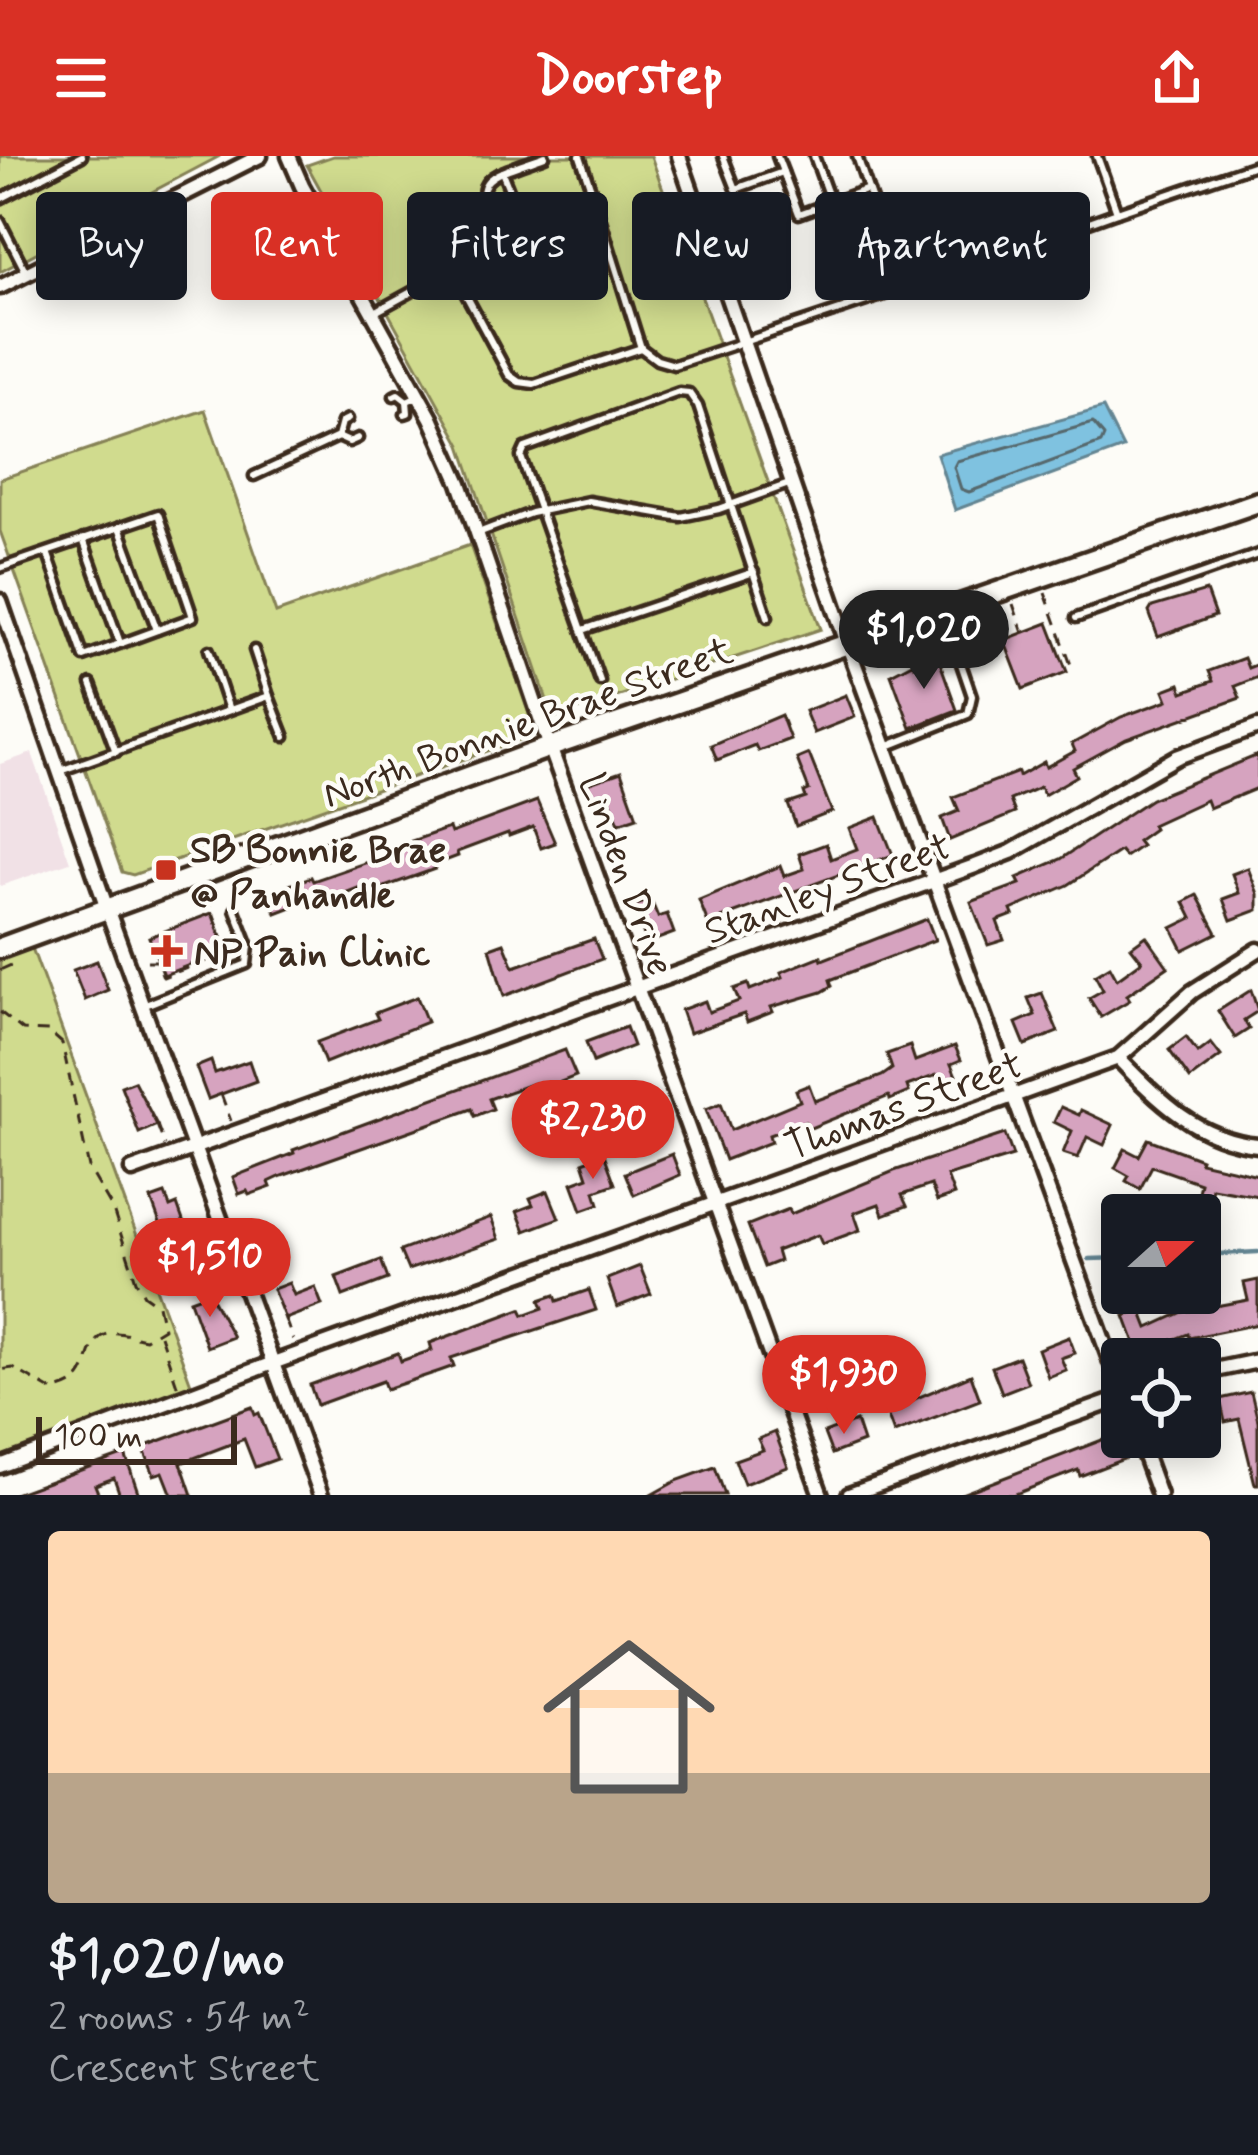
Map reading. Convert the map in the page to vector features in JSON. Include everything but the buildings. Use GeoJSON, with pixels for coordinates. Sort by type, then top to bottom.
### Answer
{"type":"FeatureCollection","features":[{"type":"Feature","properties":{"kind":"main road","name":"North Bonnie Brae Street"},"geometry":{"type":"LineString","coordinates":[[4,951],[23,937],[550,747],[1258,502]]}},
{"type":"Feature","properties":{"kind":"street"},"geometry":{"type":"LineString","coordinates":[[0,286],[260,156]]}},
{"type":"Feature","properties":{"kind":"street","name":"Linden Drive"},"geometry":{"type":"LineString","coordinates":[[289,156],[460,483],[550,747],[821,1495]]}},
{"type":"Feature","properties":{"kind":"street"},"geometry":{"type":"LineString","coordinates":[[679,156],[848,643],[1102,1338]]}},
{"type":"Feature","properties":{"kind":"street"},"geometry":{"type":"LineString","coordinates":[[0,601],[106,907],[321,1495]]}},
{"type":"Feature","properties":{"kind":"street","name":"Stanley Street"},"geometry":{"type":"LineString","coordinates":[[132,1170],[1011,851],[1177,757],[1258,727]]}},
{"type":"Feature","properties":{"kind":"street","name":"Thomas Street"},"geometry":{"type":"LineString","coordinates":[[0,1466],[298,1353],[1118,1058],[1192,992],[1258,950]]}},
{"type":"Feature","properties":{"kind":"street"},"geometry":{"type":"LineString","coordinates":[[1118,1058],[1178,1115],[1214,1136],[1258,1145]]}},
{"type":"Feature","properties":{"kind":"street"},"geometry":{"type":"LineString","coordinates":[[1221,1369],[1258,1361]]}},
{"type":"Feature","properties":{"kind":"street"},"geometry":{"type":"LineString","coordinates":[[849,1495],[1101,1403]]}},
{"type":"Feature","properties":{"kind":"street"},"geometry":{"type":"LineString","coordinates":[[1146,1458],[1159,1495]]}},
{"type":"Feature","properties":{"kind":"lane"},"geometry":{"type":"LineString","coordinates":[[0,199],[82,156]]}},
{"type":"Feature","properties":{"kind":"lane"},"geometry":{"type":"LineString","coordinates":[[481,192],[489,177],[545,156]]}},
{"type":"Feature","properties":{"kind":"lane"},"geometry":{"type":"LineString","coordinates":[[580,156],[592,192]]}},
{"type":"Feature","properties":{"kind":"lane"},"geometry":{"type":"LineString","coordinates":[[723,156],[736,189],[782,172]]}},
{"type":"Feature","properties":{"kind":"lane"},"geometry":{"type":"LineString","coordinates":[[776,156],[799,214],[815,208]]}},
{"type":"Feature","properties":{"kind":"lane"},"geometry":{"type":"LineString","coordinates":[[814,156],[827,192]]}},
{"type":"Feature","properties":{"kind":"lane"},"geometry":{"type":"LineString","coordinates":[[856,156],[869,192]]}},
{"type":"Feature","properties":{"kind":"lane"},"geometry":{"type":"LineString","coordinates":[[1097,156],[1117,212]]}},
{"type":"Feature","properties":{"kind":"lane"},"geometry":{"type":"LineString","coordinates":[[1090,222],[1258,164]]}},
{"type":"Feature","properties":{"kind":"lane"},"geometry":{"type":"LineString","coordinates":[[502,172],[510,192]]}},
{"type":"Feature","properties":{"kind":"lane"},"geometry":{"type":"LineString","coordinates":[[860,192],[868,189]]}},
{"type":"Feature","properties":{"kind":"lane"},"geometry":{"type":"LineString","coordinates":[[0,221],[27,273]]}},
{"type":"Feature","properties":{"kind":"lane"},"geometry":{"type":"LineString","coordinates":[[608,242],[641,348],[674,365],[872,300]]}},
{"type":"Feature","properties":{"kind":"lane"},"geometry":{"type":"LineString","coordinates":[[373,313],[407,294]]}},
{"type":"Feature","properties":{"kind":"lane"},"geometry":{"type":"LineString","coordinates":[[469,300],[509,375],[519,382],[534,384],[641,348]]}},
{"type":"Feature","properties":{"kind":"lane"},"geometry":{"type":"LineString","coordinates":[[600,680],[538,511],[521,457],[525,448],[679,392],[688,393],[698,406],[768,617]]}},
{"type":"Feature","properties":{"kind":"lane"},"geometry":{"type":"LineString","coordinates":[[394,396],[413,398],[405,414]]}},
{"type":"Feature","properties":{"kind":"lane"},"geometry":{"type":"LineString","coordinates":[[338,437],[347,419]]}},
{"type":"Feature","properties":{"kind":"lane"},"geometry":{"type":"LineString","coordinates":[[254,476],[338,437],[350,442],[358,438]]}},
{"type":"Feature","properties":{"kind":"lane"},"geometry":{"type":"LineString","coordinates":[[477,533],[538,511],[588,501],[681,517],[792,483]]}},
{"type":"Feature","properties":{"kind":"lane"},"geometry":{"type":"LineString","coordinates":[[0,568],[158,514],[193,617],[84,657],[47,552]]}},
{"type":"Feature","properties":{"kind":"lane"},"geometry":{"type":"LineString","coordinates":[[118,527],[157,630]]}},
{"type":"Feature","properties":{"kind":"lane"},"geometry":{"type":"LineString","coordinates":[[83,539],[121,644]]}},
{"type":"Feature","properties":{"kind":"lane"},"geometry":{"type":"LineString","coordinates":[[1076,618],[1258,554]]}},
{"type":"Feature","properties":{"kind":"lane"},"geometry":{"type":"LineString","coordinates":[[583,630],[754,572]]}},
{"type":"Feature","properties":{"kind":"lane"},"geometry":{"type":"LineString","coordinates":[[886,747],[968,714],[972,696],[956,646],[969,634],[959,604]]}},
{"type":"Feature","properties":{"kind":"lane"},"geometry":{"type":"LineString","coordinates":[[208,650],[229,710]]}},
{"type":"Feature","properties":{"kind":"lane"},"geometry":{"type":"LineString","coordinates":[[254,650],[285,737]]}},
{"type":"Feature","properties":{"kind":"lane"},"geometry":{"type":"LineString","coordinates":[[91,684],[116,752]]}},
{"type":"Feature","properties":{"kind":"lane"},"geometry":{"type":"LineString","coordinates":[[60,771],[269,696]]}},
{"type":"Feature","properties":{"kind":"lane"},"geometry":{"type":"LineString","coordinates":[[143,1006],[247,964],[249,946],[236,910]]}},
{"type":"Feature","properties":{"kind":"path"},"geometry":{"type":"LineString","coordinates":[[1044,591],[1071,665]]}},
{"type":"Feature","properties":{"kind":"path"},"geometry":{"type":"LineString","coordinates":[[1012,602],[1023,633]]}},
{"type":"Feature","properties":{"kind":"path"},"geometry":{"type":"LineString","coordinates":[[147,961],[157,962],[164,977],[228,953],[203,887]]}},
{"type":"Feature","properties":{"kind":"path"},"geometry":{"type":"LineString","coordinates":[[0,970],[4,951]]}},
{"type":"Feature","properties":{"kind":"path"},"geometry":{"type":"LineString","coordinates":[[0,1012],[23,1030],[48,1031],[62,1043],[89,1168],[113,1210],[136,1281],[158,1305],[163,1318],[159,1334],[182,1397]]}},
{"type":"Feature","properties":{"kind":"path"},"geometry":{"type":"LineString","coordinates":[[221,1094],[236,1133]]}},
{"type":"Feature","properties":{"kind":"path"},"geometry":{"type":"LineString","coordinates":[[157,1126],[169,1156]]}},
{"type":"Feature","properties":{"kind":"path"},"geometry":{"type":"LineString","coordinates":[[285,1319],[298,1353]]}},
{"type":"Feature","properties":{"kind":"path"},"geometry":{"type":"LineString","coordinates":[[0,1370],[13,1368],[53,1391],[81,1376],[88,1352],[106,1335],[117,1332],[145,1340],[159,1334]]}},
{"type":"Feature","properties":{"kind":"shaded area"},"geometry":{"type":"Polygon","coordinates":[[[32,753],[70,862],[0,886],[0,764],[32,753]]]}},
{"type":"Feature","properties":{"kind":"green space"},"geometry":{"type":"Polygon","coordinates":[[[0,156],[220,156],[152,192],[36,192],[36,253],[0,272],[0,156]]]}},
{"type":"Feature","properties":{"kind":"green space"},"geometry":{"type":"Polygon","coordinates":[[[333,156],[651,156],[664,192],[632,192],[632,300],[703,300],[821,629],[553,718],[461,445],[381,300],[383,192],[322,192],[307,165],[333,156]]]}},
{"type":"Feature","properties":{"kind":"green space"},"geometry":{"type":"Polygon","coordinates":[[[205,410],[276,613],[470,545],[536,734],[133,875],[122,872],[0,531],[0,479],[205,410]]]}},
{"type":"Feature","properties":{"kind":"green space"},"geometry":{"type":"Polygon","coordinates":[[[32,948],[194,1392],[0,1465],[0,958],[32,948]]]}},
{"type":"Feature","properties":{"kind":"water"},"geometry":{"type":"Polygon","coordinates":[[[1103,408],[1123,448],[955,510],[937,454],[1103,408]]]}},
{"type":"Feature","properties":{"kind":"waterway"},"geometry":{"type":"LineString","coordinates":[[1221,1254],[1258,1252]]}},
{"type":"Feature","properties":{"kind":"waterway"},"geometry":{"type":"LineString","coordinates":[[1089,1259],[1101,1259]]}},
{"type":"Feature","properties":{"kind":"place","name":"SB Bonnie Brae @ Panhandle"},"geometry":{"type":"Point","coordinates":[166,870]}},
{"type":"Feature","properties":{"kind":"place","name":"NP Pain Clinic"},"geometry":{"type":"Point","coordinates":[167,951]}}]}
